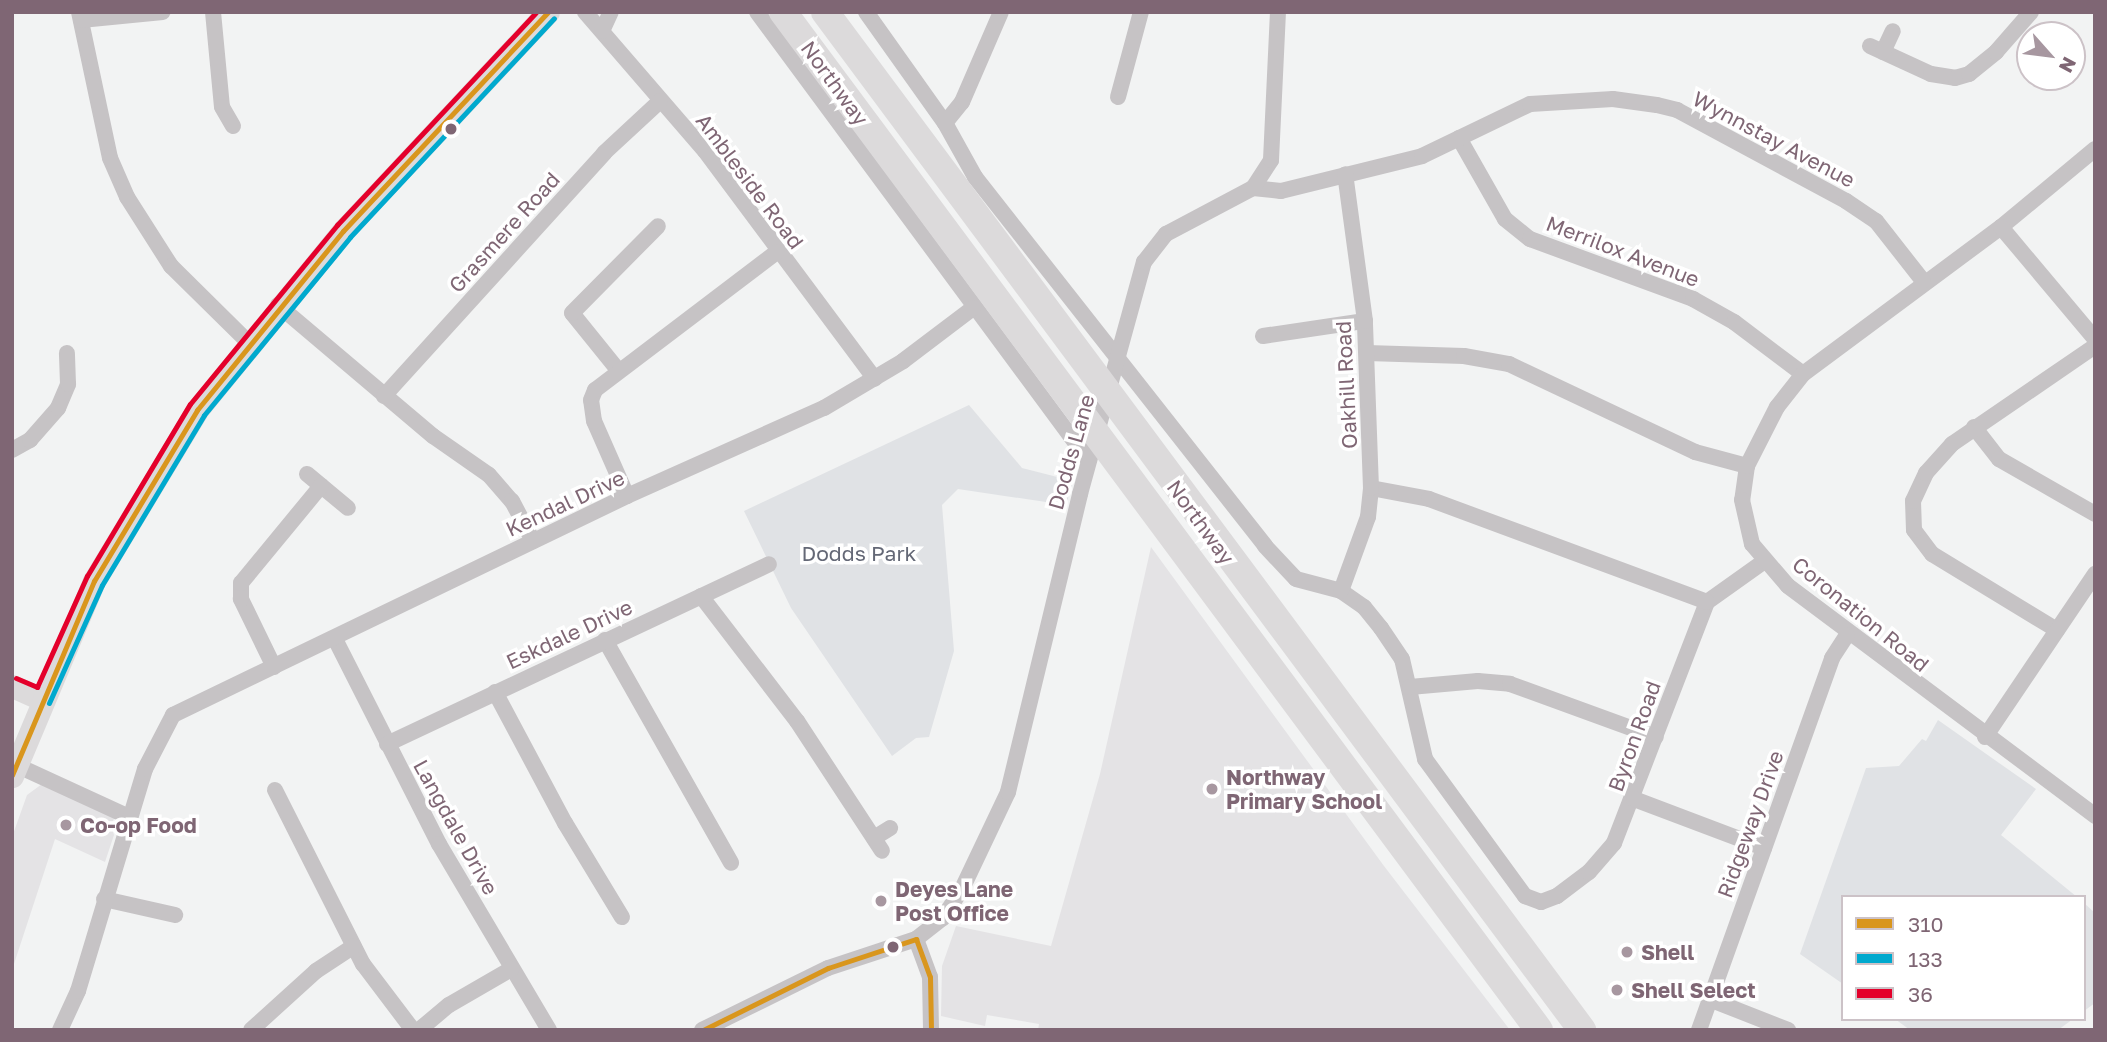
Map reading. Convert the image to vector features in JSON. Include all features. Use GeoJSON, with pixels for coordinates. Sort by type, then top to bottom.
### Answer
{"type":"FeatureCollection","features":[{"type":"Feature","properties":{"kind":"highway","name":"Northway"},"geometry":{"type":"LineString","coordinates":[[783,12],[1539,1030]]}},
{"type":"Feature","properties":{"kind":"highway","name":"Northway"},"geometry":{"type":"LineString","coordinates":[[825,12],[1109,398],[1582,1030]]}},
{"type":"Feature","properties":{"kind":"highway"},"geometry":{"type":"LineString","coordinates":[[1019,276],[1035,324],[1090,401],[1097,434]]}},
{"type":"Feature","properties":{"kind":"street"},"geometry":{"type":"LineString","coordinates":[[163,12],[80,16],[107,148],[127,197],[171,266],[248,342]]}},
{"type":"Feature","properties":{"kind":"street"},"geometry":{"type":"LineString","coordinates":[[213,12],[222,107],[233,126]]}},
{"type":"Feature","properties":{"kind":"street","name":"Ambleside Road"},"geometry":{"type":"LineString","coordinates":[[585,12],[705,151],[777,252],[875,379]]}},
{"type":"Feature","properties":{"kind":"street"},"geometry":{"type":"LineString","coordinates":[[602,31],[611,12]]}},
{"type":"Feature","properties":{"kind":"street","name":"Northway"},"geometry":{"type":"LineString","coordinates":[[757,12],[973,308],[1089,461]]}},
{"type":"Feature","properties":{"kind":"street","name":"Northway"},"geometry":{"type":"LineString","coordinates":[[866,12],[945,123],[975,177],[1117,360],[1296,579],[1341,591],[1364,607],[1381,628],[1402,659],[1425,759],[1525,896]]}},
{"type":"Feature","properties":{"kind":"street"},"geometry":{"type":"LineString","coordinates":[[945,123],[962,102],[1000,12]]}},
{"type":"Feature","properties":{"kind":"street"},"geometry":{"type":"LineString","coordinates":[[1118,97],[1141,12]]}},
{"type":"Feature","properties":{"kind":"street"},"geometry":{"type":"LineString","coordinates":[[1253,188],[1265,174],[1275,141],[1278,12]]}},
{"type":"Feature","properties":{"kind":"street"},"geometry":{"type":"LineString","coordinates":[[1893,31],[1877,49],[1931,75],[1955,78],[1969,74],[1996,52],[2031,12]]}},
{"type":"Feature","properties":{"kind":"street"},"geometry":{"type":"LineString","coordinates":[[60,1030],[82,979],[129,817],[14,770],[41,699],[93,581],[193,416],[248,342],[536,16]]}},
{"type":"Feature","properties":{"kind":"street","name":"Wynnstay Avenue"},"geometry":{"type":"LineString","coordinates":[[1253,188],[1281,191],[1422,156],[1530,104],[1613,99],[1677,110],[1876,221],[1923,281]]}},
{"type":"Feature","properties":{"kind":"street","name":"Grasmere Road"},"geometry":{"type":"LineString","coordinates":[[384,396],[604,153],[660,100]]}},
{"type":"Feature","properties":{"kind":"street","name":"Merrilox Avenue"},"geometry":{"type":"LineString","coordinates":[[1459,138],[1505,219],[1530,239],[1693,299],[1734,322],[1803,374]]}},
{"type":"Feature","properties":{"kind":"street","name":"Coronation Road"},"geometry":{"type":"LineString","coordinates":[[2095,149],[2001,227],[1923,281],[1803,374],[1777,407],[1747,466],[1744,523],[1763,562],[1847,635],[2095,816]]}},
{"type":"Feature","properties":{"kind":"street","name":"Oakhill Road"},"geometry":{"type":"LineString","coordinates":[[1341,591],[1368,517],[1371,488],[1365,321],[1345,174]]}},
{"type":"Feature","properties":{"kind":"street","name":"Dodds Lane"},"geometry":{"type":"LineString","coordinates":[[916,939],[950,908],[1001,814],[1089,461],[1150,250],[1166,234],[1253,188]]}},
{"type":"Feature","properties":{"kind":"street"},"geometry":{"type":"LineString","coordinates":[[618,370],[572,313],[658,226]]}},
{"type":"Feature","properties":{"kind":"street"},"geometry":{"type":"LineString","coordinates":[[2001,227],[2095,339]]}},
{"type":"Feature","properties":{"kind":"street"},"geometry":{"type":"LineString","coordinates":[[627,496],[591,406],[595,390],[777,252]]}},
{"type":"Feature","properties":{"kind":"street"},"geometry":{"type":"LineString","coordinates":[[278,305],[384,396],[499,484],[533,541]]}},
{"type":"Feature","properties":{"kind":"street","name":"Kendal Drive"},"geometry":{"type":"LineString","coordinates":[[129,817],[168,722],[181,710],[335,639],[627,496],[824,408],[875,379],[973,308]]}},
{"type":"Feature","properties":{"kind":"street"},"geometry":{"type":"LineString","coordinates":[[1264,336],[1365,321]]}},
{"type":"Feature","properties":{"kind":"street"},"geometry":{"type":"LineString","coordinates":[[2057,630],[1932,554],[1914,530],[1913,501],[1918,486],[1936,459],[1974,427],[2095,346]]}},
{"type":"Feature","properties":{"kind":"street"},"geometry":{"type":"LineString","coordinates":[[12,450],[30,440],[58,408],[68,384],[67,353]]}},
{"type":"Feature","properties":{"kind":"street"},"geometry":{"type":"LineString","coordinates":[[1367,353],[1464,356],[1509,364],[1695,453],[1747,466]]}},
{"type":"Feature","properties":{"kind":"street"},"geometry":{"type":"LineString","coordinates":[[1974,427],[1999,458],[2095,514]]}},
{"type":"Feature","properties":{"kind":"street"},"geometry":{"type":"LineString","coordinates":[[307,474],[348,508]]}},
{"type":"Feature","properties":{"kind":"street"},"geometry":{"type":"LineString","coordinates":[[274,667],[241,599],[241,583],[321,485]]}},
{"type":"Feature","properties":{"kind":"street"},"geometry":{"type":"LineString","coordinates":[[1371,488],[1429,499],[1707,602],[1763,562]]}},
{"type":"Feature","properties":{"kind":"street","name":"Eskdale Drive"},"geometry":{"type":"LineString","coordinates":[[387,744],[769,564]]}},
{"type":"Feature","properties":{"kind":"street"},"geometry":{"type":"LineString","coordinates":[[1985,737],[2095,574]]}},
{"type":"Feature","properties":{"kind":"street"},"geometry":{"type":"LineString","coordinates":[[701,596],[797,721],[878,845],[890,828]]}},
{"type":"Feature","properties":{"kind":"street","name":"Byron Road"},"geometry":{"type":"LineString","coordinates":[[1525,896],[1541,902],[1557,896],[1589,872],[1614,843],[1634,799],[1707,602]]}},
{"type":"Feature","properties":{"kind":"street","name":"Ridgeway Drive"},"geometry":{"type":"LineString","coordinates":[[1699,1030],[1832,658],[1847,635]]}},
{"type":"Feature","properties":{"kind":"street","name":"Langdale Drive"},"geometry":{"type":"LineString","coordinates":[[335,639],[387,744],[511,969],[550,1030]]}},
{"type":"Feature","properties":{"kind":"street"},"geometry":{"type":"LineString","coordinates":[[605,640],[731,863]]}},
{"type":"Feature","properties":{"kind":"street"},"geometry":{"type":"LineString","coordinates":[[1410,687],[1478,681],[1510,684],[1656,737]]}},
{"type":"Feature","properties":{"kind":"street"},"geometry":{"type":"LineString","coordinates":[[12,685],[41,699]]}},
{"type":"Feature","properties":{"kind":"street"},"geometry":{"type":"LineString","coordinates":[[495,692],[622,917]]}},
{"type":"Feature","properties":{"kind":"street"},"geometry":{"type":"LineString","coordinates":[[275,790],[378,988],[416,1030],[449,1005],[511,969]]}},
{"type":"Feature","properties":{"kind":"street"},"geometry":{"type":"LineString","coordinates":[[1634,799],[1763,848]]}},
{"type":"Feature","properties":{"kind":"street"},"geometry":{"type":"LineString","coordinates":[[104,899],[175,916]]}},
{"type":"Feature","properties":{"kind":"street"},"geometry":{"type":"LineString","coordinates":[[702,1030],[828,968],[916,939],[930,977],[931,1030]]}},
{"type":"Feature","properties":{"kind":"street"},"geometry":{"type":"LineString","coordinates":[[251,1030],[316,971],[354,946]]}},
{"type":"Feature","properties":{"kind":"street"},"geometry":{"type":"LineString","coordinates":[[1709,999],[1788,1030]]}},
{"type":"Feature","properties":{"kind":"shaded area","name":"Northway Primary School"},"geometry":{"type":"Polygon","coordinates":[[[1151,547],[1384,866],[1510,1030],[1038,1030],[1039,1024],[987,1015],[985,1026],[941,1016],[942,966],[956,926],[1051,946],[1100,774],[1151,547]]]}},
{"type":"Feature","properties":{"kind":"shaded area"},"geometry":{"type":"Polygon","coordinates":[[[42,784],[115,816],[111,826],[114,835],[105,862],[55,839],[12,970],[12,837],[27,795],[42,784]]]}},
{"type":"Feature","properties":{"kind":"green space","name":"Dodds Park"},"geometry":{"type":"Polygon","coordinates":[[[969,405],[1022,468],[1073,481],[1066,505],[958,489],[942,505],[954,651],[929,737],[916,738],[892,756],[791,608],[744,511],[969,405]]]}},
{"type":"Feature","properties":{"kind":"green space"},"geometry":{"type":"Polygon","coordinates":[[[1938,720],[2036,789],[2001,835],[2075,895],[1841,895],[1841,983],[1800,954],[1866,768],[1899,766],[1922,739],[1926,741],[1938,720]]]}},
{"type":"Feature","properties":{"kind":"green space"},"geometry":{"type":"Polygon","coordinates":[[[2086,905],[2095,913],[2095,1003],[2086,1010],[2086,905]]]}},
{"type":"Feature","properties":{"kind":"green space"},"geometry":{"type":"Polygon","coordinates":[[[1898,1021],[2070,1021],[2058,1030],[1910,1030],[1898,1021]]]}},
{"type":"Feature","properties":{"kind":"transit line","name":"36"},"geometry":{"type":"LineString","coordinates":[[16,678],[37,687],[87,576],[190,404],[337,225],[536,12]]}},
{"type":"Feature","properties":{"kind":"transit line","name":"310"},"geometry":{"type":"LineString","coordinates":[[12,775],[94,581],[197,410],[343,231],[548,12]]}},
{"type":"Feature","properties":{"kind":"transit line","name":"133"},"geometry":{"type":"LineString","coordinates":[[49,703],[102,585],[204,415],[350,237],[554,18]]}},
{"type":"Feature","properties":{"kind":"transit line","name":"310"},"geometry":{"type":"LineString","coordinates":[[916,939],[930,977],[931,1030]]}},
{"type":"Feature","properties":{"kind":"transit line","name":"310"},"geometry":{"type":"LineString","coordinates":[[703,1030],[828,968],[916,939]]}},
{"type":"Feature","properties":{"kind":"place","name":"Northway Primary School"},"geometry":{"type":"Point","coordinates":[1212,789]}},
{"type":"Feature","properties":{"kind":"place","name":"Co-op Food"},"geometry":{"type":"Point","coordinates":[66,825]}},
{"type":"Feature","properties":{"kind":"place","name":"Deyes Lane Post Office"},"geometry":{"type":"Point","coordinates":[881,901]}},
{"type":"Feature","properties":{"kind":"place","name":"Shell"},"geometry":{"type":"Point","coordinates":[1627,952]}},
{"type":"Feature","properties":{"kind":"place","name":"Shell Select"},"geometry":{"type":"Point","coordinates":[1617,990]}}]}
